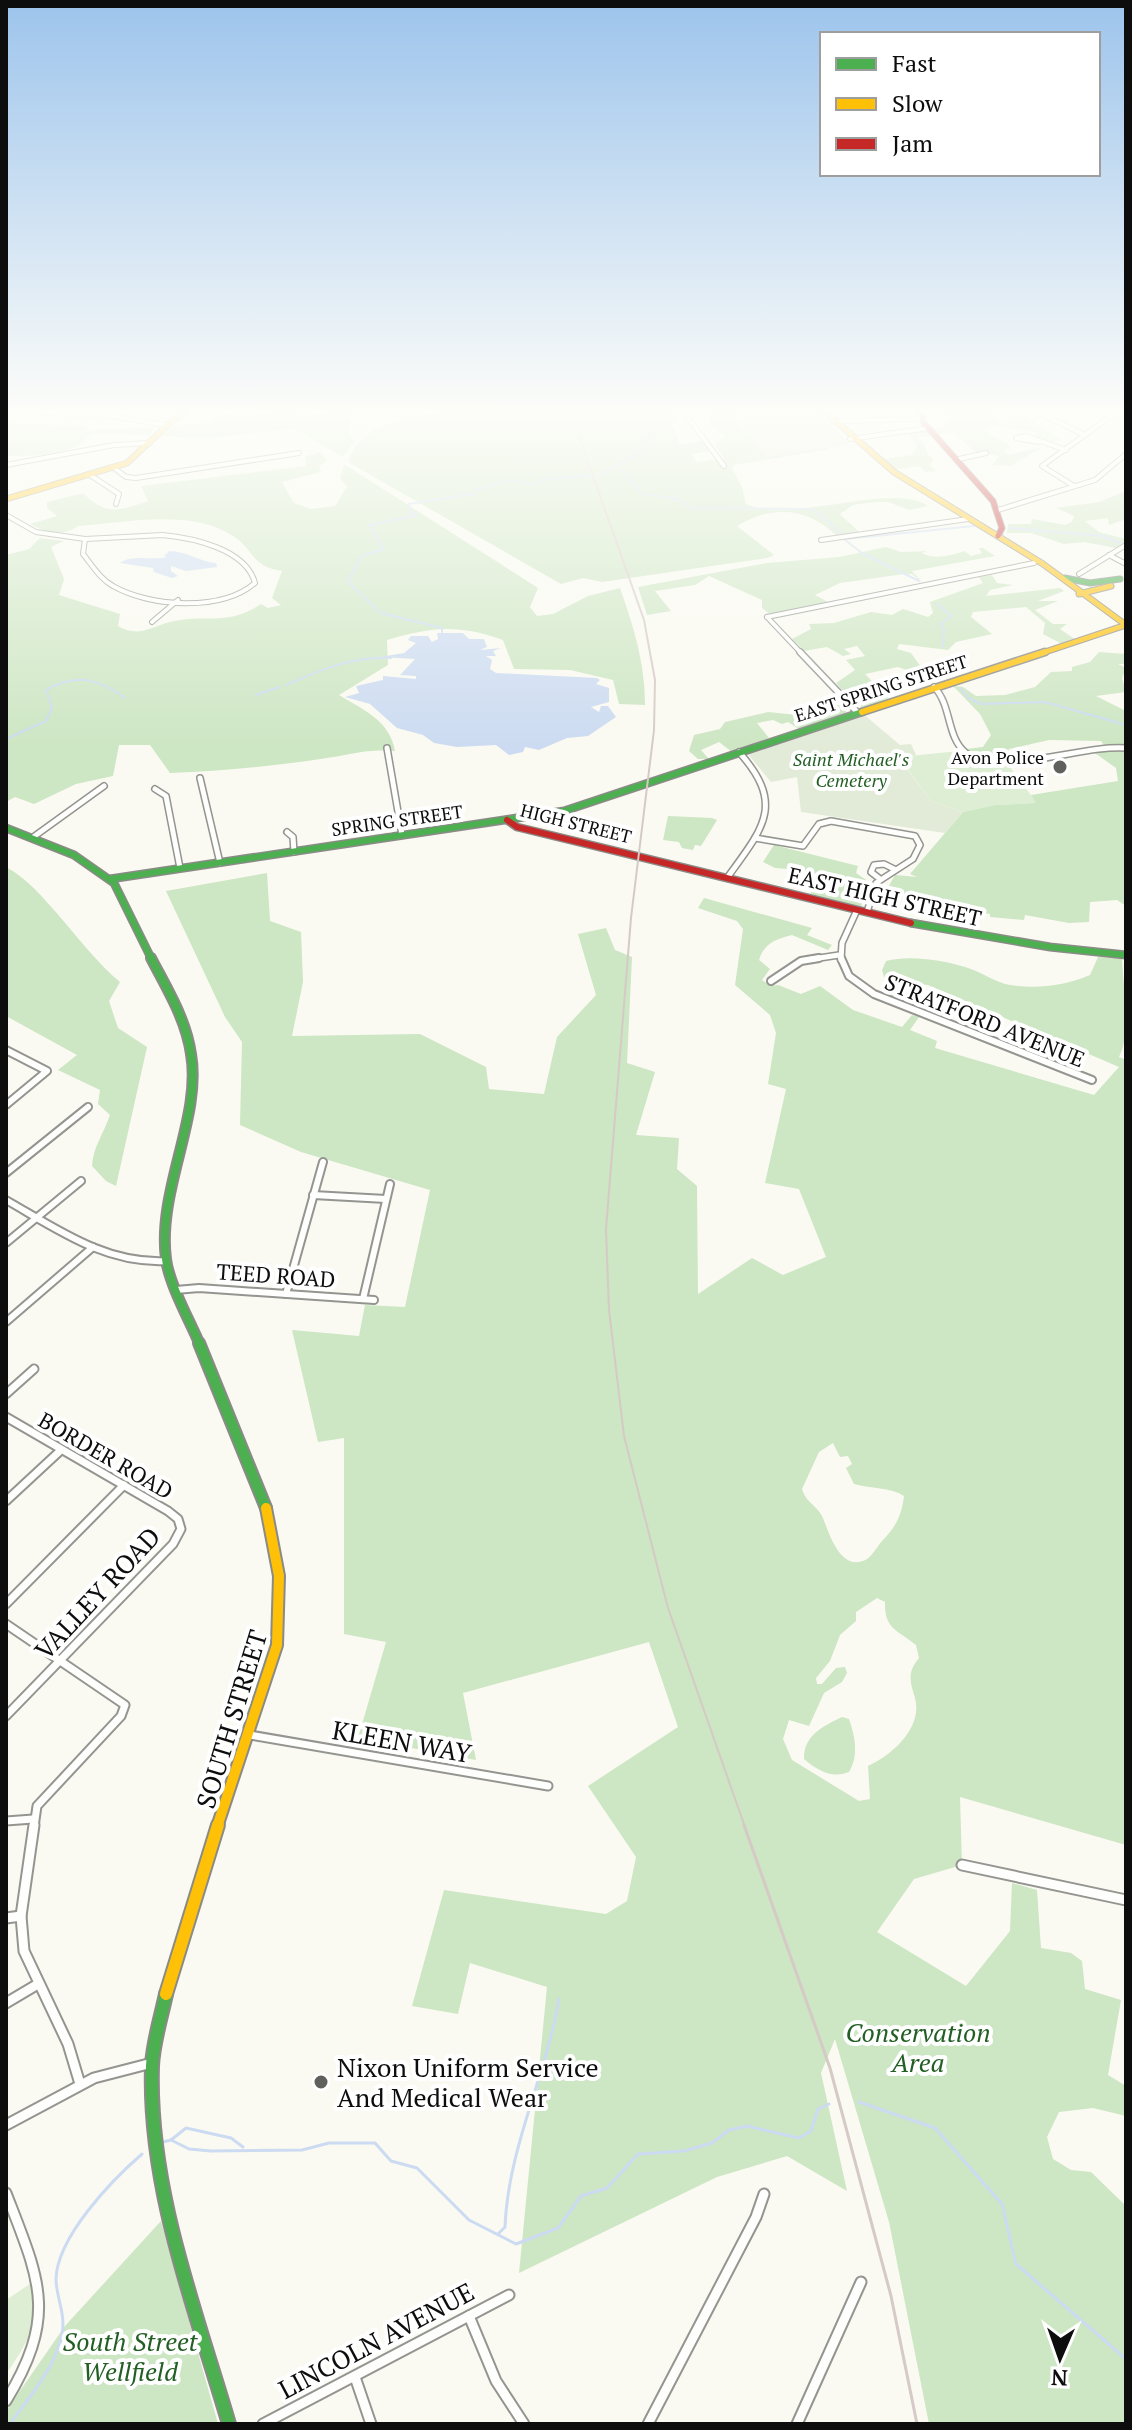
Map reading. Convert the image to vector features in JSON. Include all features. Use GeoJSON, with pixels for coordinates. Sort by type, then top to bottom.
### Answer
{"type":"FeatureCollection","features":[{"type":"Feature","properties":{"kind":"main road"},"geometry":{"type":"LineString","coordinates":[[972,521],[1057,575],[1125,627]]}},
{"type":"Feature","properties":{"kind":"main road"},"geometry":{"type":"LineString","coordinates":[[998,536],[1003,531],[1001,521]]}},
{"type":"Feature","properties":{"kind":"main road"},"geometry":{"type":"LineString","coordinates":[[1021,551],[1125,627]]}},
{"type":"Feature","properties":{"kind":"main road"},"geometry":{"type":"LineString","coordinates":[[1057,575],[1090,583],[1124,580]]}},
{"type":"Feature","properties":{"kind":"main road"},"geometry":{"type":"LineString","coordinates":[[1077,593],[1124,580]]}},
{"type":"Feature","properties":{"kind":"main road"},"geometry":{"type":"LineString","coordinates":[[1094,603],[1093,595],[1124,580]]}},
{"type":"Feature","properties":{"kind":"main road"},"geometry":{"type":"LineString","coordinates":[[1077,593],[1109,586]]}},
{"type":"Feature","properties":{"kind":"main road","name":"EAST SPRING STREET"},"geometry":{"type":"LineString","coordinates":[[647,784],[934,687],[1125,627]]}},
{"type":"Feature","properties":{"kind":"main road","name":"SPRING STREET"},"geometry":{"type":"LineString","coordinates":[[112,881],[147,873],[564,811],[647,784]]}},
{"type":"Feature","properties":{"kind":"main road","name":"HIGH STREET"},"geometry":{"type":"LineString","coordinates":[[507,820],[517,827],[638,855]]}},
{"type":"Feature","properties":{"kind":"main road","name":"SOUTH STREET"},"geometry":{"type":"LineString","coordinates":[[6,828],[80,858],[112,881],[179,1011],[192,1051],[191,1088],[165,1217],[166,1261],[267,1507],[281,1556],[280,1627],[250,1735],[173,1962],[152,2063],[153,2128],[161,2179],[229,2424]]}},
{"type":"Feature","properties":{"kind":"main road","name":"EAST HIGH STREET"},"geometry":{"type":"LineString","coordinates":[[638,855],[973,936],[1126,955]]}},
{"type":"Feature","properties":{"kind":"street"},"geometry":{"type":"LineString","coordinates":[[17,521],[36,532],[85,539],[182,535],[226,552],[255,579],[249,590],[227,600],[178,600],[110,584],[83,554],[85,539]]}},
{"type":"Feature","properties":{"kind":"street"},"geometry":{"type":"LineString","coordinates":[[821,540],[951,521]]}},
{"type":"Feature","properties":{"kind":"street"},"geometry":{"type":"LineString","coordinates":[[1079,574],[1126,545]]}},
{"type":"Feature","properties":{"kind":"street"},"geometry":{"type":"LineString","coordinates":[[1109,555],[1126,564]]}},
{"type":"Feature","properties":{"kind":"street"},"geometry":{"type":"LineString","coordinates":[[858,713],[767,617],[1034,563]]}},
{"type":"Feature","properties":{"kind":"street"},"geometry":{"type":"LineString","coordinates":[[152,622],[178,600]]}},
{"type":"Feature","properties":{"kind":"street"},"geometry":{"type":"LineString","coordinates":[[934,687],[945,700],[949,723],[963,750],[974,758],[991,761],[1102,746],[1126,748]]}},
{"type":"Feature","properties":{"kind":"street"},"geometry":{"type":"LineString","coordinates":[[387,748],[402,835]]}},
{"type":"Feature","properties":{"kind":"street"},"geometry":{"type":"LineString","coordinates":[[727,878],[755,838],[766,815],[767,790],[759,773],[739,752]]}},
{"type":"Feature","properties":{"kind":"street"},"geometry":{"type":"LineString","coordinates":[[200,778],[220,863]]}},
{"type":"Feature","properties":{"kind":"street"},"geometry":{"type":"LineString","coordinates":[[32,838],[104,786]]}},
{"type":"Feature","properties":{"kind":"street"},"geometry":{"type":"LineString","coordinates":[[155,789],[166,796],[180,868]]}},
{"type":"Feature","properties":{"kind":"street"},"geometry":{"type":"LineString","coordinates":[[755,838],[800,846],[807,843],[815,828],[824,822],[905,832],[920,842],[916,856],[880,879],[862,911],[841,938],[839,955],[801,961],[771,981]]}},
{"type":"Feature","properties":{"kind":"street"},"geometry":{"type":"LineString","coordinates":[[287,832],[293,837],[294,852]]}},
{"type":"Feature","properties":{"kind":"street"},"geometry":{"type":"LineString","coordinates":[[880,879],[871,872],[874,865],[884,864],[894,869]]}},
{"type":"Feature","properties":{"kind":"street","name":"STRATFORD AVENUE"},"geometry":{"type":"LineString","coordinates":[[839,955],[849,975],[874,994],[1092,1080]]}},
{"type":"Feature","properties":{"kind":"street"},"geometry":{"type":"LineString","coordinates":[[6,1050],[47,1071],[6,1105]]}},
{"type":"Feature","properties":{"kind":"street"},"geometry":{"type":"LineString","coordinates":[[6,1173],[88,1107]]}},
{"type":"Feature","properties":{"kind":"street"},"geometry":{"type":"LineString","coordinates":[[286,1294],[323,1162]]}},
{"type":"Feature","properties":{"kind":"street"},"geometry":{"type":"LineString","coordinates":[[6,1243],[81,1181]]}},
{"type":"Feature","properties":{"kind":"street"},"geometry":{"type":"LineString","coordinates":[[363,1299],[390,1184]]}},
{"type":"Feature","properties":{"kind":"street"},"geometry":{"type":"LineString","coordinates":[[313,1195],[386,1199]]}},
{"type":"Feature","properties":{"kind":"street"},"geometry":{"type":"LineString","coordinates":[[6,1200],[93,1247],[126,1261],[166,1261]]}},
{"type":"Feature","properties":{"kind":"street"},"geometry":{"type":"LineString","coordinates":[[6,1322],[93,1247]]}},
{"type":"Feature","properties":{"kind":"street","name":"TEED ROAD"},"geometry":{"type":"LineString","coordinates":[[176,1290],[199,1288],[374,1300]]}},
{"type":"Feature","properties":{"kind":"street"},"geometry":{"type":"LineString","coordinates":[[6,1394],[34,1369]]}},
{"type":"Feature","properties":{"kind":"street","name":"BORDER ROAD"},"geometry":{"type":"LineString","coordinates":[[6,1417],[175,1517],[181,1529]]}},
{"type":"Feature","properties":{"kind":"street"},"geometry":{"type":"LineString","coordinates":[[6,1501],[61,1450]]}},
{"type":"Feature","properties":{"kind":"street"},"geometry":{"type":"LineString","coordinates":[[6,1604],[124,1485]]}},
{"type":"Feature","properties":{"kind":"street","name":"VALLEY ROAD"},"geometry":{"type":"LineString","coordinates":[[6,1716],[173,1544],[181,1529]]}},
{"type":"Feature","properties":{"kind":"street"},"geometry":{"type":"LineString","coordinates":[[6,1624],[120,1699],[125,1708],[119,1719],[43,1797],[33,1819],[30,1866],[21,1916],[22,1944],[68,2044],[80,2084]]}},
{"type":"Feature","properties":{"kind":"street","name":"KLEEN WAY"},"geometry":{"type":"LineString","coordinates":[[250,1735],[548,1786]]}},
{"type":"Feature","properties":{"kind":"street"},"geometry":{"type":"LineString","coordinates":[[6,1821],[33,1819]]}},
{"type":"Feature","properties":{"kind":"street"},"geometry":{"type":"LineString","coordinates":[[962,1865],[1126,1900]]}},
{"type":"Feature","properties":{"kind":"street"},"geometry":{"type":"LineString","coordinates":[[6,1918],[21,1916]]}},
{"type":"Feature","properties":{"kind":"street"},"geometry":{"type":"LineString","coordinates":[[6,2003],[38,1984]]}},
{"type":"Feature","properties":{"kind":"street"},"geometry":{"type":"LineString","coordinates":[[6,2125],[80,2084],[114,2070],[152,2063]]}},
{"type":"Feature","properties":{"kind":"street"},"geometry":{"type":"LineString","coordinates":[[6,2193],[35,2272],[42,2306],[35,2352],[6,2401]]}},
{"type":"Feature","properties":{"kind":"street"},"geometry":{"type":"LineString","coordinates":[[648,2424],[756,2217],[764,2194]]}},
{"type":"Feature","properties":{"kind":"street"},"geometry":{"type":"LineString","coordinates":[[797,2424],[861,2282]]}},
{"type":"Feature","properties":{"kind":"street","name":"LINCOLN AVENUE"},"geometry":{"type":"LineString","coordinates":[[263,2424],[509,2295]]}},
{"type":"Feature","properties":{"kind":"street"},"geometry":{"type":"LineString","coordinates":[[469,2316],[496,2381],[524,2424]]}},
{"type":"Feature","properties":{"kind":"street"},"geometry":{"type":"LineString","coordinates":[[355,2377],[371,2424]]}},
{"type":"Feature","properties":{"kind":"green space"},"geometry":{"type":"Polygon","coordinates":[[[123,521],[78,526],[67,532],[43,530],[30,524],[123,521]]]}},
{"type":"Feature","properties":{"kind":"green space"},"geometry":{"type":"Polygon","coordinates":[[[192,521],[434,521],[538,588],[530,607],[537,616],[553,614],[588,596],[620,588],[638,646],[645,705],[619,704],[613,680],[570,670],[514,669],[503,640],[472,631],[431,630],[387,640],[388,665],[339,695],[382,724],[395,751],[368,751],[249,768],[170,773],[150,745],[119,745],[113,776],[76,784],[34,804],[15,797],[6,802],[6,555],[29,549],[40,538],[64,541],[51,547],[64,579],[59,595],[120,614],[118,626],[132,631],[183,620],[237,615],[261,604],[268,608],[281,605],[272,598],[282,571],[258,561],[233,536],[192,521]]]}},
{"type":"Feature","properties":{"kind":"green space"},"geometry":{"type":"Polygon","coordinates":[[[452,521],[746,521],[737,526],[774,555],[602,582],[583,578],[561,584],[452,521]]]}},
{"type":"Feature","properties":{"kind":"green space"},"geometry":{"type":"Polygon","coordinates":[[[817,521],[848,521],[859,532],[836,535],[817,521]]]}},
{"type":"Feature","properties":{"kind":"green space"},"geometry":{"type":"Polygon","coordinates":[[[1045,521],[1065,525],[1086,521],[1099,532],[1126,539],[1126,550],[1084,542],[1064,544],[1031,533],[1007,533],[1008,524],[1045,521]]]}},
{"type":"Feature","properties":{"kind":"green space"},"geometry":{"type":"Polygon","coordinates":[[[886,547],[901,552],[927,551],[922,553],[937,557],[964,551],[971,556],[982,553],[979,548],[983,548],[995,556],[912,571],[923,583],[912,574],[904,574],[840,583],[815,595],[830,603],[771,615],[762,608],[762,600],[709,576],[695,585],[655,591],[671,611],[647,615],[638,587],[767,563],[839,557],[886,547]]]}},
{"type":"Feature","properties":{"kind":"green space"},"geometry":{"type":"Polygon","coordinates":[[[992,575],[997,583],[1013,585],[990,590],[986,596],[1060,588],[1064,591],[1038,601],[1058,601],[1035,610],[1053,624],[1067,624],[1060,629],[1076,640],[1062,644],[1043,634],[1045,623],[1026,607],[973,612],[971,617],[992,634],[956,642],[948,650],[899,644],[897,649],[911,653],[923,670],[915,673],[898,667],[865,674],[888,698],[864,708],[853,703],[836,683],[855,670],[846,660],[865,656],[857,646],[844,649],[851,654],[843,656],[827,647],[804,651],[792,639],[811,629],[809,624],[834,623],[871,612],[892,615],[903,609],[928,617],[933,613],[930,602],[983,583],[979,577],[992,575]]]}},
{"type":"Feature","properties":{"kind":"green space"},"geometry":{"type":"Polygon","coordinates":[[[1099,652],[1126,654],[1126,664],[1118,664],[1126,668],[1122,678],[1126,692],[1096,696],[1126,711],[1126,906],[1117,900],[1090,902],[1089,922],[1069,923],[1025,915],[1024,920],[990,917],[990,914],[975,912],[974,916],[956,913],[939,903],[886,891],[895,875],[917,877],[910,874],[963,812],[995,805],[1036,803],[1031,795],[1118,781],[1116,768],[1092,751],[1107,749],[1101,741],[1049,740],[1009,749],[1005,758],[969,752],[966,749],[983,747],[991,735],[980,714],[953,686],[963,687],[976,696],[1005,695],[1035,687],[1051,672],[1072,671],[1072,667],[1090,662],[1099,652]]]}},
{"type":"Feature","properties":{"kind":"green space"},"geometry":{"type":"Polygon","coordinates":[[[843,704],[847,709],[845,714],[799,729],[788,722],[782,724],[773,720],[757,723],[769,738],[732,752],[719,742],[701,750],[709,759],[698,759],[689,751],[694,735],[720,729],[725,722],[768,712],[798,715],[843,704]]]}},
{"type":"Feature","properties":{"kind":"green space","name":"Saint Michael's Cemetery"},"geometry":{"type":"Polygon","coordinates":[[[862,713],[900,745],[911,744],[916,755],[899,758],[931,801],[963,812],[945,833],[801,812],[797,777],[771,782],[747,753],[862,713]]]}},
{"type":"Feature","properties":{"kind":"green space"},"geometry":{"type":"Polygon","coordinates":[[[959,751],[978,762],[1006,762],[1037,803],[995,805],[963,812],[931,801],[899,757],[959,751]]]}},
{"type":"Feature","properties":{"kind":"green space"},"geometry":{"type":"Polygon","coordinates":[[[668,816],[717,820],[701,846],[695,845],[693,850],[682,848],[679,842],[663,840],[668,816]]]}},
{"type":"Feature","properties":{"kind":"green space"},"geometry":{"type":"Polygon","coordinates":[[[774,845],[858,866],[856,873],[869,882],[861,907],[811,894],[813,871],[775,868],[763,862],[774,845]]]}},
{"type":"Feature","properties":{"kind":"green space"},"geometry":{"type":"Polygon","coordinates":[[[6,867],[34,888],[120,982],[109,1001],[118,1028],[147,1047],[116,1186],[106,1181],[92,1166],[110,1115],[98,1104],[100,1090],[58,1070],[77,1055],[6,1016],[6,867]]]}},
{"type":"Feature","properties":{"kind":"green space","name":"Conservation Area"},"geometry":{"type":"Polygon","coordinates":[[[267,873],[270,921],[301,932],[303,982],[292,1036],[420,1034],[486,1067],[489,1089],[544,1094],[557,1037],[596,995],[578,934],[606,928],[615,950],[632,957],[627,1063],[655,1072],[636,1135],[679,1138],[677,1169],[697,1186],[698,1294],[752,1258],[783,1275],[826,1257],[799,1189],[765,1183],[786,1089],[768,1084],[776,1033],[770,1015],[735,985],[743,929],[737,921],[698,908],[704,898],[812,928],[807,935],[832,945],[828,950],[792,935],[771,943],[759,960],[770,969],[762,980],[771,986],[778,985],[801,994],[820,986],[853,1010],[902,1027],[912,1015],[919,1017],[910,1030],[937,1041],[935,1048],[1094,1095],[1119,1067],[928,985],[909,983],[893,997],[885,993],[898,984],[884,977],[882,970],[886,961],[926,959],[965,967],[1005,984],[1038,987],[1090,975],[1098,957],[1122,958],[1126,1009],[1125,1035],[1119,1057],[1126,1060],[1126,1845],[960,1797],[962,1865],[914,1879],[877,1932],[966,1986],[1010,1931],[1012,1883],[1037,1890],[1041,1948],[1071,1953],[1082,1961],[1085,1989],[1121,2000],[1108,2075],[1126,2086],[1126,2116],[1093,2108],[1059,2112],[1047,2137],[1053,2159],[1071,2170],[1091,2172],[1126,2206],[1126,2424],[929,2424],[889,2222],[835,2039],[821,2073],[847,2191],[787,2156],[717,2177],[519,2273],[547,1987],[470,1963],[458,2014],[412,2006],[444,1890],[606,1914],[627,1901],[636,1857],[588,1786],[678,1727],[649,1642],[463,1693],[476,1760],[358,1738],[386,1642],[344,1634],[344,1438],[318,1442],[292,1330],[359,1336],[365,1305],[405,1307],[430,1190],[301,1152],[240,1125],[242,1042],[225,1017],[166,891],[267,873]],[[833,1443],[819,1452],[802,1489],[821,1514],[843,1557],[858,1562],[867,1559],[891,1530],[900,1514],[904,1496],[854,1484],[846,1468],[852,1464],[848,1456],[840,1457],[833,1443]],[[877,1598],[856,1612],[856,1621],[840,1635],[830,1661],[816,1678],[817,1684],[822,1684],[836,1668],[845,1667],[847,1673],[842,1682],[824,1693],[809,1726],[789,1720],[783,1739],[792,1760],[859,1801],[870,1799],[868,1766],[887,1755],[904,1739],[916,1709],[911,1677],[919,1658],[916,1645],[890,1624],[885,1602],[877,1598]]]}},
{"type":"Feature","properties":{"kind":"green space"},"geometry":{"type":"Polygon","coordinates":[[[842,1717],[849,1719],[851,1726],[854,1759],[849,1772],[830,1774],[804,1759],[805,1751],[816,1733],[842,1717]]]}},
{"type":"Feature","properties":{"kind":"green space","name":"South Street Wellfield"},"geometry":{"type":"Polygon","coordinates":[[[161,2221],[218,2424],[6,2424],[6,2411],[65,2326],[161,2221]]]}},
{"type":"Feature","properties":{"kind":"green space"},"geometry":{"type":"Polygon","coordinates":[[[30,2284],[33,2321],[26,2342],[6,2374],[6,2300],[30,2284]]]}},
{"type":"Feature","properties":{"kind":"water"},"geometry":{"type":"Polygon","coordinates":[[[169,551],[216,563],[217,567],[186,571],[171,566],[171,571],[178,576],[172,578],[154,572],[153,568],[120,563],[130,559],[167,557],[164,556],[169,551]]]}},
{"type":"Feature","properties":{"kind":"water"},"geometry":{"type":"Polygon","coordinates":[[[437,633],[463,633],[469,639],[484,639],[487,647],[480,650],[501,648],[493,651],[496,656],[486,656],[492,660],[490,669],[496,673],[597,678],[600,680],[596,684],[609,688],[609,702],[591,707],[599,712],[601,706],[608,706],[616,717],[588,736],[567,738],[539,750],[525,747],[523,752],[509,755],[496,745],[457,747],[434,743],[423,735],[397,728],[370,704],[345,697],[359,693],[356,686],[383,680],[383,676],[416,679],[416,676],[400,675],[415,659],[380,657],[404,653],[416,643],[408,640],[411,636],[428,636],[432,642],[438,639],[437,633]]]}},
{"type":"Feature","properties":{"kind":"waterway"},"geometry":{"type":"LineString","coordinates":[[386,521],[369,525],[384,549],[361,556],[348,582],[381,613],[442,628],[442,632]]}},
{"type":"Feature","properties":{"kind":"waterway"},"geometry":{"type":"LineString","coordinates":[[827,521],[841,534]]}},
{"type":"Feature","properties":{"kind":"waterway"},"geometry":{"type":"LineString","coordinates":[[845,539],[974,526]]}},
{"type":"Feature","properties":{"kind":"waterway"},"geometry":{"type":"LineString","coordinates":[[1009,528],[1102,536],[1121,543]]}},
{"type":"Feature","properties":{"kind":"waterway"},"geometry":{"type":"LineString","coordinates":[[845,540],[862,553],[919,581]]}},
{"type":"Feature","properties":{"kind":"waterway"},"geometry":{"type":"LineString","coordinates":[[937,604],[952,616],[940,624],[944,629],[943,647]]}},
{"type":"Feature","properties":{"kind":"waterway"},"geometry":{"type":"LineString","coordinates":[[286,685],[350,662],[391,658]]}},
{"type":"Feature","properties":{"kind":"waterway"},"geometry":{"type":"LineString","coordinates":[[6,739],[46,721],[52,707],[46,690],[67,681],[96,682],[125,698]]}},
{"type":"Feature","properties":{"kind":"waterway"},"geometry":{"type":"LineString","coordinates":[[256,695],[280,687]]}},
{"type":"Feature","properties":{"kind":"waterway"},"geometry":{"type":"LineString","coordinates":[[961,689],[968,698],[981,704],[1045,702],[1126,725]]}},
{"type":"Feature","properties":{"kind":"waterway"},"geometry":{"type":"LineString","coordinates":[[498,2234],[505,2227],[513,2169],[559,1999]]}},
{"type":"Feature","properties":{"kind":"waterway"},"geometry":{"type":"LineString","coordinates":[[859,2102],[935,2128],[1002,2204],[1016,2264],[1126,2359]]}},
{"type":"Feature","properties":{"kind":"waterway"},"geometry":{"type":"LineString","coordinates":[[171,2140],[189,2149],[211,2151],[302,2150],[329,2143],[375,2143],[391,2161],[417,2168],[469,2220],[516,2244],[558,2228],[581,2196],[607,2188],[638,2154],[684,2151],[712,2143],[729,2130],[747,2126],[799,2138],[811,2131],[818,2109],[829,2104]]}},
{"type":"Feature","properties":{"kind":"waterway"},"geometry":{"type":"LineString","coordinates":[[171,2140],[186,2128],[231,2138],[243,2147]]}},
{"type":"Feature","properties":{"kind":"waterway"},"geometry":{"type":"LineString","coordinates":[[163,2142],[171,2140]]}},
{"type":"Feature","properties":{"kind":"waterway"},"geometry":{"type":"LineString","coordinates":[[10,2424],[41,2381],[59,2346],[63,2320],[56,2279],[66,2245],[88,2210],[142,2154]]}},
{"type":"Feature","properties":{"kind":"railway"},"geometry":{"type":"LineString","coordinates":[[609,521],[644,620],[655,680],[654,730],[631,918],[606,1229],[609,1310],[624,1436],[668,1608],[745,1827]]}},
{"type":"Feature","properties":{"kind":"railway"},"geometry":{"type":"LineString","coordinates":[[744,1825],[830,2068],[891,2296],[917,2424]]}},
{"type":"Feature","properties":{"kind":"traffic: fast"},"geometry":{"type":"LineString","coordinates":[[1065,578],[1090,583],[1120,579]]}},
{"type":"Feature","properties":{"kind":"traffic: fast"},"geometry":{"type":"LineString","coordinates":[[110,879],[564,811],[862,712]]}},
{"type":"Feature","properties":{"kind":"traffic: fast"},"geometry":{"type":"LineString","coordinates":[[6,828],[74,855],[114,883],[186,1028],[192,1057],[192,1086],[167,1203],[166,1261],[266,1508]]}},
{"type":"Feature","properties":{"kind":"traffic: fast"},"geometry":{"type":"LineString","coordinates":[[911,923],[1050,947],[1126,955]]}},
{"type":"Feature","properties":{"kind":"traffic: fast"},"geometry":{"type":"LineString","coordinates":[[166,1994],[152,2066],[158,2154],[177,2246],[229,2424]]}},
{"type":"Feature","properties":{"kind":"traffic: slow"},"geometry":{"type":"LineString","coordinates":[[974,521],[1043,564],[1126,625]]}},
{"type":"Feature","properties":{"kind":"traffic: slow"},"geometry":{"type":"LineString","coordinates":[[1079,594],[1111,586]]}},
{"type":"Feature","properties":{"kind":"traffic: slow"},"geometry":{"type":"LineString","coordinates":[[862,712],[1126,625]]}},
{"type":"Feature","properties":{"kind":"traffic: slow"},"geometry":{"type":"LineString","coordinates":[[166,1994],[173,1962],[277,1645],[279,1576],[266,1508]]}},
{"type":"Feature","properties":{"kind":"traffic: jam"},"geometry":{"type":"LineString","coordinates":[[998,536],[1002,528],[1000,521]]}},
{"type":"Feature","properties":{"kind":"traffic: jam"},"geometry":{"type":"LineString","coordinates":[[507,820],[517,827],[911,923]]}},
{"type":"Feature","properties":{"kind":"place","name":"Avon Police Department"},"geometry":{"type":"Point","coordinates":[1060,767]}},
{"type":"Feature","properties":{"kind":"place","name":"Nixon Uniform Service And Medical Wear"},"geometry":{"type":"Point","coordinates":[321,2082]}}]}
